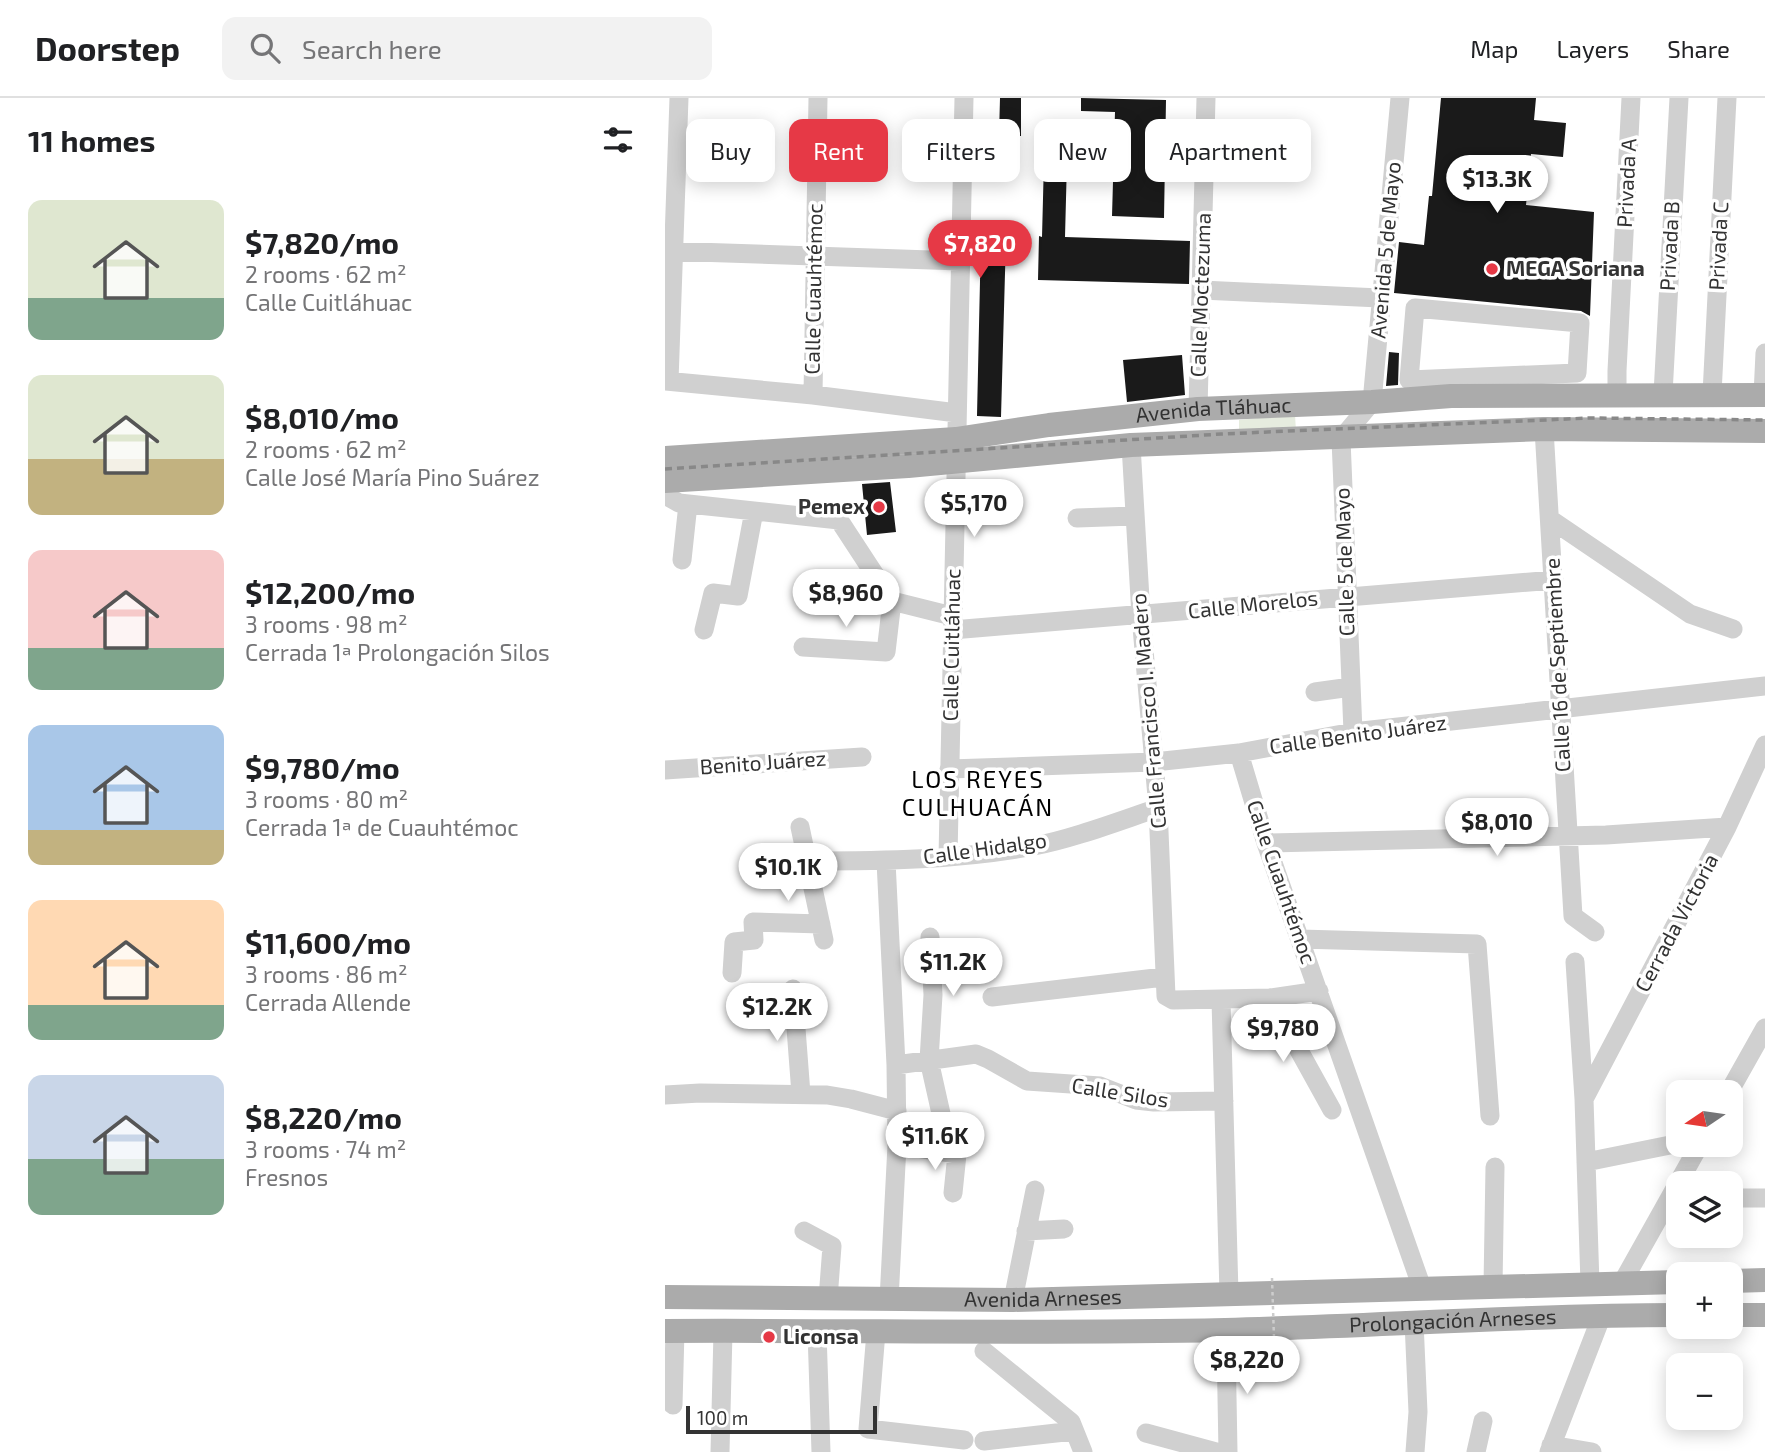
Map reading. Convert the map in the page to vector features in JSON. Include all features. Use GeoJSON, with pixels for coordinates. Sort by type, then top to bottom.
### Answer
{"type":"FeatureCollection","features":[{"type":"Feature","properties":{"kind":"main road","name":"Avenida Tláhuac"},"geometry":{"type":"LineString","coordinates":[[665,458],[801,463],[842,471],[908,466],[1049,425],[1198,409],[1403,401],[1451,396],[1764,395]]}},
{"type":"Feature","properties":{"kind":"main road"},"geometry":{"type":"LineString","coordinates":[[1403,401],[1406,435]]}},
{"type":"Feature","properties":{"kind":"main road","name":"Avenida Tláhuac"},"geometry":{"type":"LineString","coordinates":[[665,481],[801,463],[956,450],[1341,439],[1544,429],[1765,431]]}},
{"type":"Feature","properties":{"kind":"main road"},"geometry":{"type":"LineString","coordinates":[[1743,1281],[1765,1280]]}},
{"type":"Feature","properties":{"kind":"main road","name":"Prolongación Arneses"},"geometry":{"type":"LineString","coordinates":[[1422,1288],[1666,1282]]}},
{"type":"Feature","properties":{"kind":"main road","name":"Avenida Arneses"},"geometry":{"type":"LineString","coordinates":[[665,1297],[1013,1300],[1422,1288]]}},
{"type":"Feature","properties":{"kind":"main road","name":"Prolongación Arneses"},"geometry":{"type":"LineString","coordinates":[[1226,1336],[1413,1322],[1666,1315]]}},
{"type":"Feature","properties":{"kind":"main road"},"geometry":{"type":"LineString","coordinates":[[1743,1316],[1765,1319]]}},
{"type":"Feature","properties":{"kind":"main road","name":"Avenida Arneses"},"geometry":{"type":"LineString","coordinates":[[670,1331],[1226,1336]]}},
{"type":"Feature","properties":{"kind":"street"},"geometry":{"type":"LineString","coordinates":[[679,98],[669,251],[667,381],[957,413]]}},
{"type":"Feature","properties":{"kind":"street","name":"Calle Cuauhtémoc"},"geometry":{"type":"LineString","coordinates":[[813,395],[818,98]]}},
{"type":"Feature","properties":{"kind":"street","name":"Calle Cuitláhuac"},"geometry":{"type":"LineString","coordinates":[[948,857],[964,98]]}},
{"type":"Feature","properties":{"kind":"street","name":"Calle Moctezuma"},"geometry":{"type":"LineString","coordinates":[[1198,409],[1206,98]]}},
{"type":"Feature","properties":{"kind":"street","name":"Avenida 5 de Mayo"},"geometry":{"type":"LineString","coordinates":[[1372,402],[1400,98]]}},
{"type":"Feature","properties":{"kind":"street","name":"Privada A"},"geometry":{"type":"LineString","coordinates":[[1618,395],[1631,98]]}},
{"type":"Feature","properties":{"kind":"street","name":"Privada B"},"geometry":{"type":"LineString","coordinates":[[1663,394],[1679,98]]}},
{"type":"Feature","properties":{"kind":"street","name":"Privada C"},"geometry":{"type":"LineString","coordinates":[[1712,394],[1727,98]]}},
{"type":"Feature","properties":{"kind":"street"},"geometry":{"type":"LineString","coordinates":[[669,251],[960,261]]}},
{"type":"Feature","properties":{"kind":"street"},"geometry":{"type":"LineString","coordinates":[[1201,290],[1380,298]]}},
{"type":"Feature","properties":{"kind":"street"},"geometry":{"type":"LineString","coordinates":[[1415,308],[1580,323],[1577,373],[1479,377],[1409,380],[1415,308]]}},
{"type":"Feature","properties":{"kind":"street"},"geometry":{"type":"LineString","coordinates":[[1764,395],[1765,353]]}},
{"type":"Feature","properties":{"kind":"street"},"geometry":{"type":"LineString","coordinates":[[1515,376],[1558,395]]}},
{"type":"Feature","properties":{"kind":"street"},"geometry":{"type":"LineString","coordinates":[[1451,396],[1479,377]]}},
{"type":"Feature","properties":{"kind":"street"},"geometry":{"type":"LineString","coordinates":[[1341,439],[1372,402]]}},
{"type":"Feature","properties":{"kind":"street","name":"Calle 16 de Septiembre"},"geometry":{"type":"LineString","coordinates":[[1544,429],[1573,916],[1595,932]]}},
{"type":"Feature","properties":{"kind":"street","name":"Calle 5 de Mayo"},"geometry":{"type":"LineString","coordinates":[[1341,439],[1353,732]]}},
{"type":"Feature","properties":{"kind":"street","name":"Calle Francisco I. Madero"},"geometry":{"type":"LineString","coordinates":[[1131,445],[1141,616],[1158,808],[1164,977]]}},
{"type":"Feature","properties":{"kind":"street"},"geometry":{"type":"LineString","coordinates":[[665,495],[679,503],[839,520],[892,601],[886,652],[803,647]]}},
{"type":"Feature","properties":{"kind":"street"},"geometry":{"type":"LineString","coordinates":[[682,560],[688,504]]}},
{"type":"Feature","properties":{"kind":"street"},"geometry":{"type":"LineString","coordinates":[[704,629],[713,593],[738,596],[754,510]]}},
{"type":"Feature","properties":{"kind":"street"},"geometry":{"type":"LineString","coordinates":[[1077,518],[1135,516]]}},
{"type":"Feature","properties":{"kind":"street"},"geometry":{"type":"LineString","coordinates":[[1550,519],[1690,614],[1733,629]]}},
{"type":"Feature","properties":{"kind":"street","name":"Calle Morelos"},"geometry":{"type":"LineString","coordinates":[[892,601],[952,623],[1141,616],[1346,595],[1553,580]]}},
{"type":"Feature","properties":{"kind":"street","name":"Calle Benito Juárez"},"geometry":{"type":"LineString","coordinates":[[949,769],[1154,762],[1239,753],[1353,732],[1765,686]]}},
{"type":"Feature","properties":{"kind":"street"},"geometry":{"type":"LineString","coordinates":[[1315,692],[1350,687]]}},
{"type":"Feature","properties":{"kind":"street","name":"Cerrada Victoria"},"geometry":{"type":"LineString","coordinates":[[1584,1099],[1727,827],[1765,745]]}},
{"type":"Feature","properties":{"kind":"street","name":"Calle Cuauhtémoc"},"geometry":{"type":"LineString","coordinates":[[1239,753],[1266,843],[1422,1288]]}},
{"type":"Feature","properties":{"kind":"street","name":"Benito Juárez"},"geometry":{"type":"LineString","coordinates":[[665,769],[862,757]]}},
{"type":"Feature","properties":{"kind":"street","name":"Calle Hidalgo"},"geometry":{"type":"LineString","coordinates":[[807,861],[886,861],[948,857],[1035,846],[1158,808]]}},
{"type":"Feature","properties":{"kind":"street"},"geometry":{"type":"LineString","coordinates":[[732,973],[734,942],[754,940],[753,922],[822,932],[800,827]]}},
{"type":"Feature","properties":{"kind":"street"},"geometry":{"type":"LineString","coordinates":[[1266,843],[1568,836],[1727,827]]}},
{"type":"Feature","properties":{"kind":"street"},"geometry":{"type":"LineString","coordinates":[[886,861],[897,1111],[889,1300]]}},
{"type":"Feature","properties":{"kind":"street"},"geometry":{"type":"LineString","coordinates":[[930,937],[933,995],[929,1060],[946,1136],[964,1133]]}},
{"type":"Feature","properties":{"kind":"street"},"geometry":{"type":"LineString","coordinates":[[1300,939],[1477,944],[1490,1116]]}},
{"type":"Feature","properties":{"kind":"street"},"geometry":{"type":"LineString","coordinates":[[1575,962],[1584,1099],[1590,1284]]}},
{"type":"Feature","properties":{"kind":"street"},"geometry":{"type":"LineString","coordinates":[[992,997],[1164,977],[1164,992],[1169,999],[1270,998],[1319,991]]}},
{"type":"Feature","properties":{"kind":"street"},"geometry":{"type":"LineString","coordinates":[[793,989],[801,1094]]}},
{"type":"Feature","properties":{"kind":"street"},"geometry":{"type":"LineString","coordinates":[[1270,998],[1332,1110]]}},
{"type":"Feature","properties":{"kind":"street"},"geometry":{"type":"LineString","coordinates":[[1221,1000],[1229,1294]]}},
{"type":"Feature","properties":{"kind":"street"},"geometry":{"type":"LineString","coordinates":[[1736,1080],[1765,1028]]}},
{"type":"Feature","properties":{"kind":"street","name":"Calle Silos"},"geometry":{"type":"LineString","coordinates":[[896,1065],[976,1054],[1027,1081],[1100,1086],[1136,1100],[1154,1102],[1224,1101]]}},
{"type":"Feature","properties":{"kind":"street"},"geometry":{"type":"LineString","coordinates":[[665,1095],[801,1094],[851,1099],[897,1111]]}},
{"type":"Feature","properties":{"kind":"street"},"geometry":{"type":"LineString","coordinates":[[897,1145],[957,1154],[953,1193]]}},
{"type":"Feature","properties":{"kind":"street"},"geometry":{"type":"LineString","coordinates":[[1586,1162],[1666,1146]]}},
{"type":"Feature","properties":{"kind":"street"},"geometry":{"type":"LineString","coordinates":[[1493,1286],[1495,1167]]}},
{"type":"Feature","properties":{"kind":"street"},"geometry":{"type":"LineString","coordinates":[[1013,1300],[1035,1190]]}},
{"type":"Feature","properties":{"kind":"street"},"geometry":{"type":"LineString","coordinates":[[1743,1198],[1765,1198]]}},
{"type":"Feature","properties":{"kind":"street"},"geometry":{"type":"LineString","coordinates":[[1622,1283],[1666,1212]]}},
{"type":"Feature","properties":{"kind":"street"},"geometry":{"type":"LineString","coordinates":[[1026,1231],[1064,1229]]}},
{"type":"Feature","properties":{"kind":"street"},"geometry":{"type":"LineString","coordinates":[[804,1231],[832,1246],[828,1299]]}},
{"type":"Feature","properties":{"kind":"street"},"geometry":{"type":"LineString","coordinates":[[1592,1452],[1550,1449],[1602,1315]]}},
{"type":"Feature","properties":{"kind":"street"},"geometry":{"type":"LineString","coordinates":[[1413,1322],[1418,1412],[1415,1452]]}},
{"type":"Feature","properties":{"kind":"street"},"geometry":{"type":"LineString","coordinates":[[670,1331],[673,1405]]}},
{"type":"Feature","properties":{"kind":"street"},"geometry":{"type":"LineString","coordinates":[[720,1452],[723,1332]]}},
{"type":"Feature","properties":{"kind":"street"},"geometry":{"type":"LineString","coordinates":[[817,1332],[821,1452]]}},
{"type":"Feature","properties":{"kind":"street"},"geometry":{"type":"LineString","coordinates":[[876,1332],[868,1429],[974,1441],[1074,1431]]}},
{"type":"Feature","properties":{"kind":"street"},"geometry":{"type":"LineString","coordinates":[[1226,1336],[1228,1452]]}},
{"type":"Feature","properties":{"kind":"street"},"geometry":{"type":"LineString","coordinates":[[985,1351],[1071,1422],[1083,1452]]}},
{"type":"Feature","properties":{"kind":"street"},"geometry":{"type":"LineString","coordinates":[[1476,1452],[1483,1421]]}},
{"type":"Feature","properties":{"kind":"street"},"geometry":{"type":"LineString","coordinates":[[1146,1433],[1216,1452]]}},
{"type":"Feature","properties":{"kind":"path"},"geometry":{"type":"LineString","coordinates":[[1272,1278],[1274,1338]]}},
{"type":"Feature","properties":{"kind":"shaded area"},"geometry":{"type":"Polygon","coordinates":[[[1295,414],[1296,432],[1239,434],[1239,420],[1295,414]]]}},
{"type":"Feature","properties":{"kind":"building"},"geometry":{"type":"Polygon","coordinates":[[[1000,98],[1021,98],[1021,136],[1020,119],[999,119],[1000,98]]]}},
{"type":"Feature","properties":{"kind":"building"},"geometry":{"type":"Polygon","coordinates":[[[1081,98],[1166,100],[1166,119],[1145,119],[1145,182],[1165,182],[1164,218],[1112,216],[1113,182],[1131,182],[1131,119],[1115,119],[1115,112],[1081,111],[1081,98]]]}},
{"type":"Feature","properties":{"kind":"building","name":"MEGA Soriana"},"geometry":{"type":"Polygon","coordinates":[[[1441,98],[1536,98],[1534,120],[1566,123],[1563,157],[1531,154],[1526,205],[1594,212],[1590,316],[1581,311],[1394,293],[1399,242],[1424,245],[1429,196],[1432,196],[1441,98]]]}},
{"type":"Feature","properties":{"kind":"building"},"geometry":{"type":"Polygon","coordinates":[[[1043,182],[1066,182],[1065,237],[1190,241],[1189,284],[1038,280],[1039,236],[1042,237],[1043,182]]]}},
{"type":"Feature","properties":{"kind":"building"},"geometry":{"type":"Polygon","coordinates":[[[981,236],[1006,237],[1001,417],[977,416],[981,236]]]}},
{"type":"Feature","properties":{"kind":"building"},"geometry":{"type":"Polygon","coordinates":[[[1389,352],[1399,353],[1398,385],[1386,386],[1389,352]]]}},
{"type":"Feature","properties":{"kind":"building"},"geometry":{"type":"Polygon","coordinates":[[[1182,355],[1185,395],[1127,402],[1123,360],[1182,355]]]}},
{"type":"Feature","properties":{"kind":"building","name":"Pemex"},"geometry":{"type":"Polygon","coordinates":[[[890,482],[896,532],[867,535],[862,484],[890,482]]]}},
{"type":"Feature","properties":{"kind":"railway"},"geometry":{"type":"LineString","coordinates":[[665,469],[1221,434],[1590,418],[1765,420]]}},
{"type":"Feature","properties":{"kind":"place","name":"MEGA Soriana"},"geometry":{"type":"Point","coordinates":[1492,269]}},
{"type":"Feature","properties":{"kind":"place","name":"Pemex"},"geometry":{"type":"Point","coordinates":[879,507]}},
{"type":"Feature","properties":{"kind":"place","name":"Liconsa"},"geometry":{"type":"Point","coordinates":[769,1337]}},
{"type":"Feature","properties":{"kind":"district","name":"LOS REYES CULHUACÁN"},"geometry":{"type":"Point","coordinates":[978,794]}}]}
